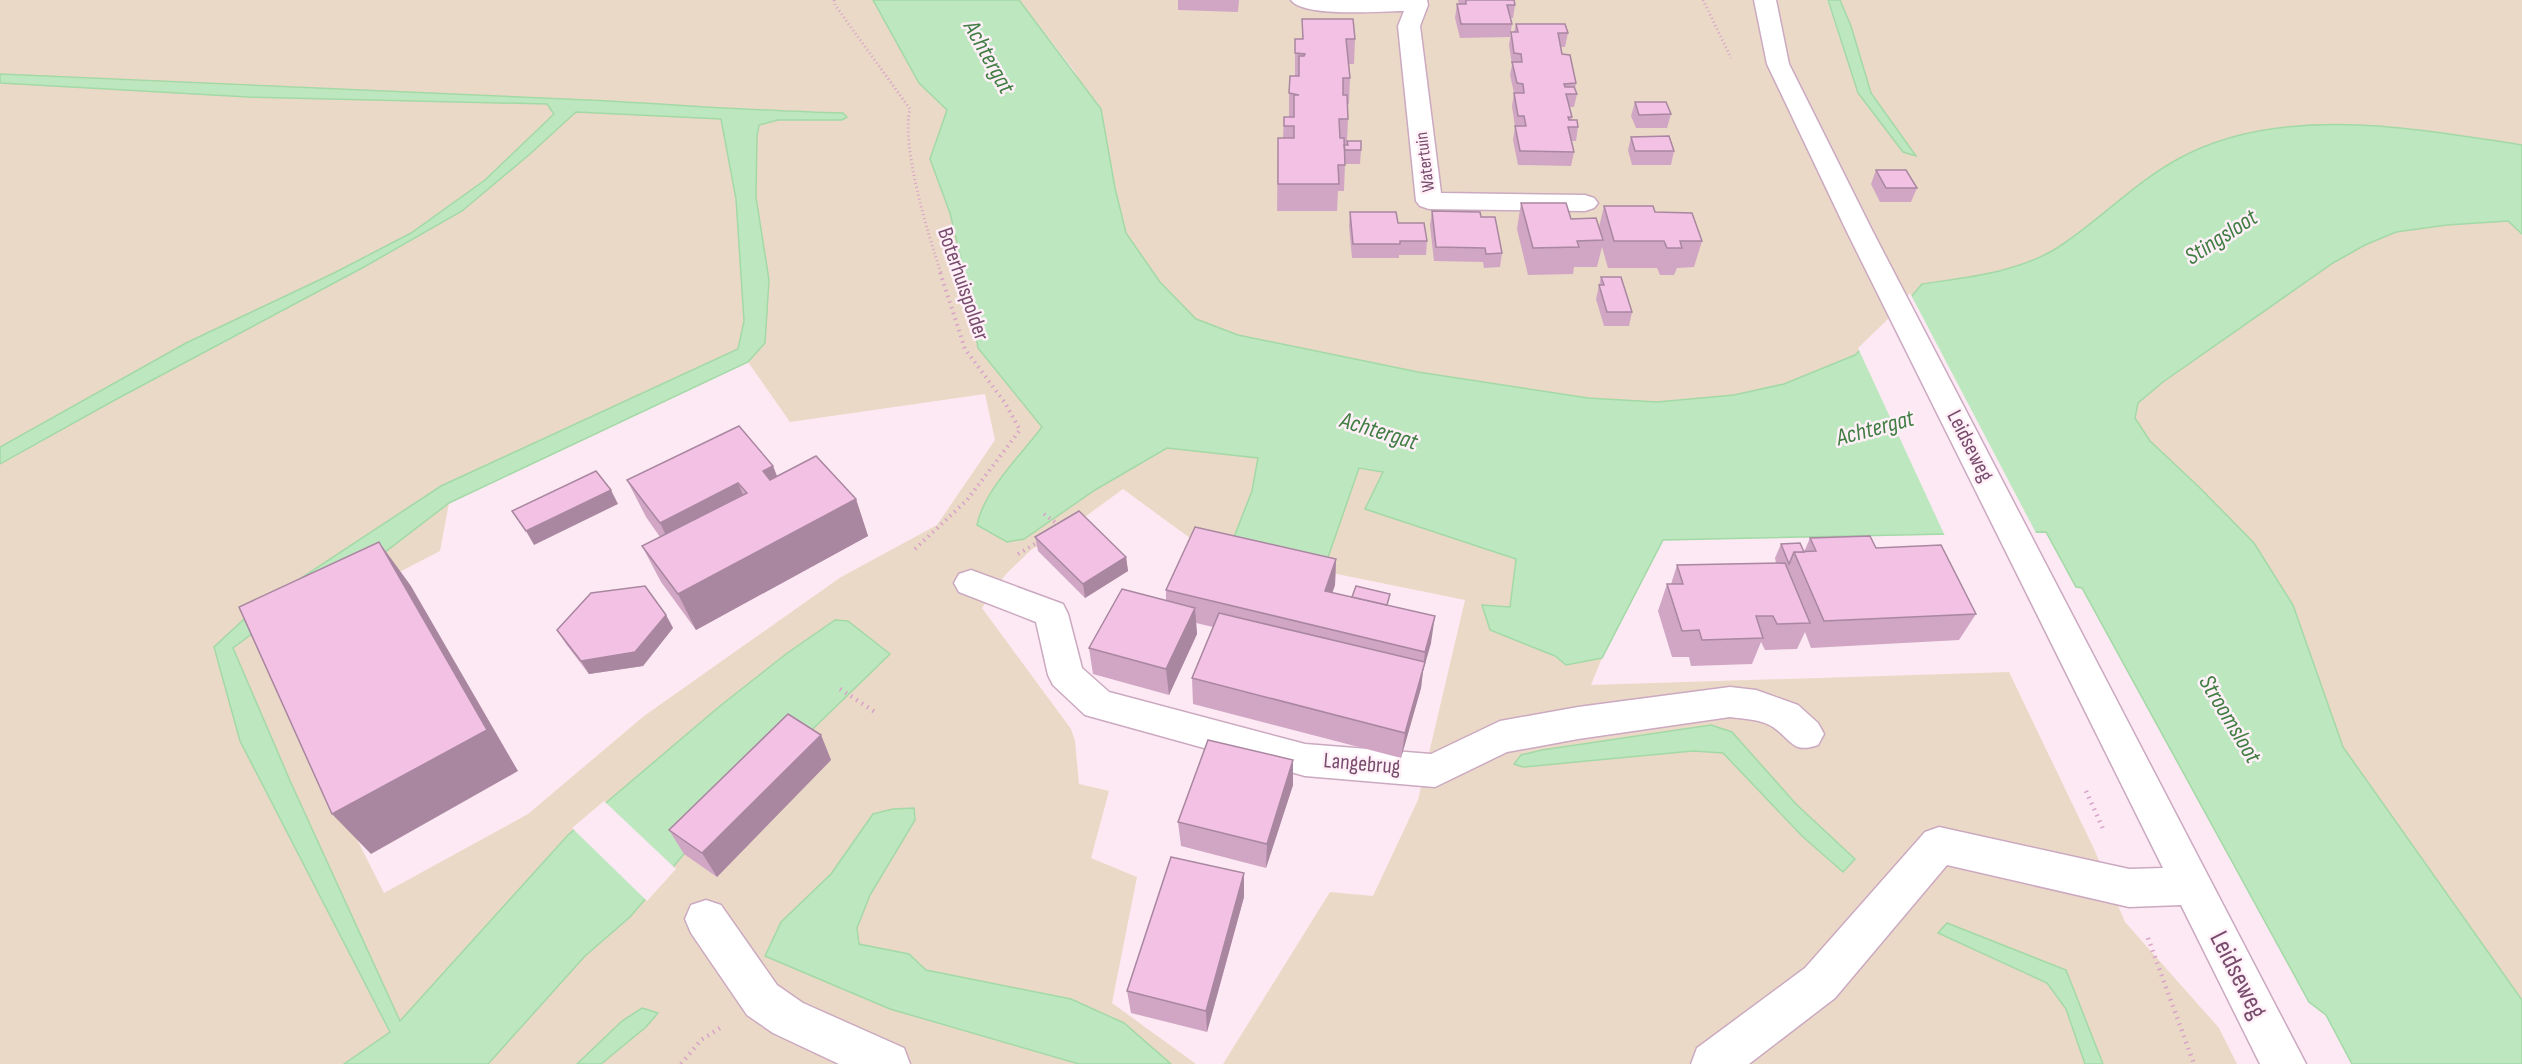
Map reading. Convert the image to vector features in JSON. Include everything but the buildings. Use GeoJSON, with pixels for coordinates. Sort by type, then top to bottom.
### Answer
{"type":"FeatureCollection","features":[{"type":"Feature","properties":{"kind":"street","name":"Watertuin"},"geometry":{"type":"LineString","coordinates":[[1302,0],[1319,5],[1416,3],[1409,26],[1429,201],[1585,203]]}},
{"type":"Feature","properties":{"kind":"street","name":"Leidseweg"},"geometry":{"type":"LineString","coordinates":[[1764,0],[1779,64],[1860,232],[2284,1064]]}},
{"type":"Feature","properties":{"kind":"street","name":"Langebrug"},"geometry":{"type":"LineString","coordinates":[[972,583],[1051,614],[1066,675],[1098,704],[1305,760],[1435,771],[1500,737],[1578,723],[1730,702],[1756,705],[1785,716],[1805,734]]}},
{"type":"Feature","properties":{"kind":"street"},"geometry":{"type":"LineString","coordinates":[[1713,1064],[1820,983],[1939,845],[2129,888],[2192,886]]}},
{"type":"Feature","properties":{"kind":"street"},"geometry":{"type":"LineString","coordinates":[[706,920],[762,1000],[788,1018],[888,1064]]}},
{"type":"Feature","properties":{"kind":"path","name":"Boterhuispolder"},"geometry":{"type":"LineString","coordinates":[[834,0],[835,5],[910,109],[906,125],[924,222],[965,349],[1005,403],[1020,430],[967,500],[915,549]]}},
{"type":"Feature","properties":{"kind":"path"},"geometry":{"type":"LineString","coordinates":[[1044,514],[1062,528],[1054,533]]}},
{"type":"Feature","properties":{"kind":"path"},"geometry":{"type":"LineString","coordinates":[[972,583],[1045,538]]}},
{"type":"Feature","properties":{"kind":"path"},"geometry":{"type":"LineString","coordinates":[[840,689],[878,714]]}},
{"type":"Feature","properties":{"kind":"path"},"geometry":{"type":"LineString","coordinates":[[2129,888],[2194,1064]]}},
{"type":"Feature","properties":{"kind":"shaded area"},"geometry":{"type":"Polygon","coordinates":[[[0,0],[873,0],[919,83],[947,110],[930,159],[950,213],[968,288],[978,348],[1042,427],[994,488],[1024,539],[1095,490],[1167,448],[1258,458],[1252,491],[1234,537],[1326,562],[1359,468],[1384,472],[1365,509],[1516,559],[1510,607],[1482,605],[1566,665],[1602,658],[1591,685],[2009,672],[2094,849],[2125,922],[2219,1028],[2237,1064],[1223,1064],[1330,892],[1373,896],[1418,800],[1465,600],[1332,573],[1194,541],[1123,489],[1082,519],[1031,550],[1006,574],[982,608],[1071,729],[1075,741],[1079,784],[1109,791],[1091,858],[1137,877],[1112,1003],[1196,1064],[1171,1064],[1124,1023],[1071,999],[926,970],[909,954],[859,944],[857,928],[870,895],[915,821],[873,814],[831,874],[781,922],[890,1009],[1079,1064],[601,1064],[658,1014],[642,1008],[622,1021],[577,1064],[488,1064],[585,956],[630,917],[684,854],[890,654],[720,706],[568,835],[400,1021],[291,783],[233,648],[303,596],[372,562],[449,503],[440,551],[259,645],[384,893],[528,814],[644,716],[841,577],[937,525],[995,440],[985,394],[790,422],[748,362],[765,343],[769,280],[756,197],[759,124],[778,120],[842,120],[843,113],[0,74],[0,0]],[[1711,725],[1542,750],[1521,755],[1514,764],[1523,767],[1693,751],[1723,753],[1802,836],[1843,872],[1855,860],[1796,804],[1732,732],[1711,725]]]}},
{"type":"Feature","properties":{"kind":"shaded area"},"geometry":{"type":"Polygon","coordinates":[[[1019,0],[1827,0],[1858,93],[1915,156],[1871,93],[1851,26],[1840,0],[2522,0],[2522,145],[2437,132],[2347,125],[2303,125],[2259,131],[2218,142],[2178,159],[2162,169],[2057,248],[2041,256],[1991,273],[1922,284],[1890,322],[1855,355],[1784,384],[1734,395],[1657,402],[1588,398],[1418,372],[1238,335],[1196,319],[1160,282],[1126,233],[1115,188],[1075,72],[1019,0]]]}},
{"type":"Feature","properties":{"kind":"shaded area"},"geometry":{"type":"Polygon","coordinates":[[[0,83],[248,97],[547,104],[554,114],[485,180],[411,233],[334,273],[186,343],[0,447],[0,83]]]}},
{"type":"Feature","properties":{"kind":"shaded area"},"geometry":{"type":"Polygon","coordinates":[[[576,112],[721,118],[736,199],[744,321],[738,349],[441,486],[257,607],[214,647],[240,741],[390,1033],[344,1064],[0,1064],[0,464],[364,267],[462,211],[576,112]]]}},
{"type":"Feature","properties":{"kind":"shaded area"},"geometry":{"type":"Polygon","coordinates":[[[2522,222],[2522,1000],[2343,747],[2293,605],[2254,543],[2150,441],[2135,418],[2138,403],[2163,382],[2333,263],[2365,245],[2396,232],[2447,225],[2522,222]]]}},
{"type":"Feature","properties":{"kind":"water"},"geometry":{"type":"Polygon","coordinates":[[[873,0],[1019,0],[1101,109],[1115,188],[1126,233],[1160,282],[1196,319],[1238,335],[1418,372],[1588,398],[1657,402],[1734,395],[1784,384],[1855,355],[1890,322],[1922,284],[2008,269],[2041,256],[2057,248],[2162,169],[2178,159],[2217,142],[2259,131],[2302,125],[2347,125],[2436,132],[2522,145],[2522,234],[2508,221],[2447,225],[2396,232],[2365,245],[2333,263],[2163,382],[2138,403],[2135,418],[2150,441],[2254,543],[2293,605],[2343,747],[2522,1000],[2522,1064],[2352,1064],[2326,1015],[2309,1002],[2082,588],[2076,587],[2046,532],[1663,540],[1602,658],[1566,665],[1555,656],[1490,630],[1482,605],[1510,607],[1516,559],[1365,509],[1383,472],[1359,468],[1326,563],[1234,537],[1252,491],[1258,458],[1167,448],[1095,490],[1024,539],[1007,542],[977,525],[987,499],[995,486],[1042,427],[978,348],[968,288],[950,213],[930,159],[947,110],[919,83],[873,0]]]}},
{"type":"Feature","properties":{"kind":"water"},"geometry":{"type":"Polygon","coordinates":[[[1828,0],[1840,0],[1851,26],[1871,93],[1916,156],[1903,152],[1858,93],[1828,0]]]}},
{"type":"Feature","properties":{"kind":"water"},"geometry":{"type":"Polygon","coordinates":[[[0,74],[843,113],[847,117],[842,120],[778,120],[759,125],[756,197],[769,280],[765,343],[748,362],[449,503],[372,562],[303,596],[233,648],[291,783],[400,1021],[568,835],[720,706],[786,654],[835,620],[848,621],[890,654],[684,854],[630,917],[585,956],[488,1064],[344,1064],[390,1032],[240,741],[214,647],[257,607],[441,486],[738,349],[744,321],[736,199],[721,119],[576,112],[462,211],[364,267],[0,464],[0,447],[186,343],[334,273],[411,233],[485,180],[554,114],[547,104],[248,97],[0,83],[0,74]]]}},
{"type":"Feature","properties":{"kind":"water"},"geometry":{"type":"Polygon","coordinates":[[[1711,725],[1732,732],[1796,804],[1855,859],[1843,872],[1802,836],[1723,753],[1693,751],[1523,767],[1514,764],[1521,755],[1542,750],[1711,725]]]}},
{"type":"Feature","properties":{"kind":"water"},"geometry":{"type":"Polygon","coordinates":[[[914,808],[915,820],[870,895],[857,928],[859,944],[909,954],[926,970],[1071,999],[1124,1023],[1171,1064],[1079,1064],[890,1009],[765,956],[781,922],[831,874],[873,814],[893,809],[914,808]]]}},
{"type":"Feature","properties":{"kind":"water"},"geometry":{"type":"Polygon","coordinates":[[[1947,923],[2066,970],[2103,1064],[2085,1064],[2066,1009],[2047,983],[1938,933],[1947,923]]]}},
{"type":"Feature","properties":{"kind":"water"},"geometry":{"type":"Polygon","coordinates":[[[642,1008],[658,1013],[646,1027],[601,1064],[577,1064],[622,1021],[642,1008]]]}},
{"type":"Feature","properties":{"kind":"pier"},"geometry":{"type":"Polygon","coordinates":[[[1910,293],[2037,535],[1945,536],[1858,348],[1887,320],[1910,293]]]}},
{"type":"Feature","properties":{"kind":"pier"},"geometry":{"type":"Polygon","coordinates":[[[604,801],[676,869],[647,901],[572,828],[604,801]]]}},
{"type":"Feature","properties":{"kind":"water label","name":"Achtergat"},"geometry":{"type":"Point","coordinates":[989,57]}},
{"type":"Feature","properties":{"kind":"water label","name":"Stingsloot"},"geometry":{"type":"Point","coordinates":[2221,237]}},
{"type":"Feature","properties":{"kind":"water label","name":"Achtergat"},"geometry":{"type":"Point","coordinates":[1875,428]}},
{"type":"Feature","properties":{"kind":"water label","name":"Achtergat"},"geometry":{"type":"Point","coordinates":[1379,431]}},
{"type":"Feature","properties":{"kind":"water label","name":"Stroomsloot"},"geometry":{"type":"Point","coordinates":[2230,719]}}]}
